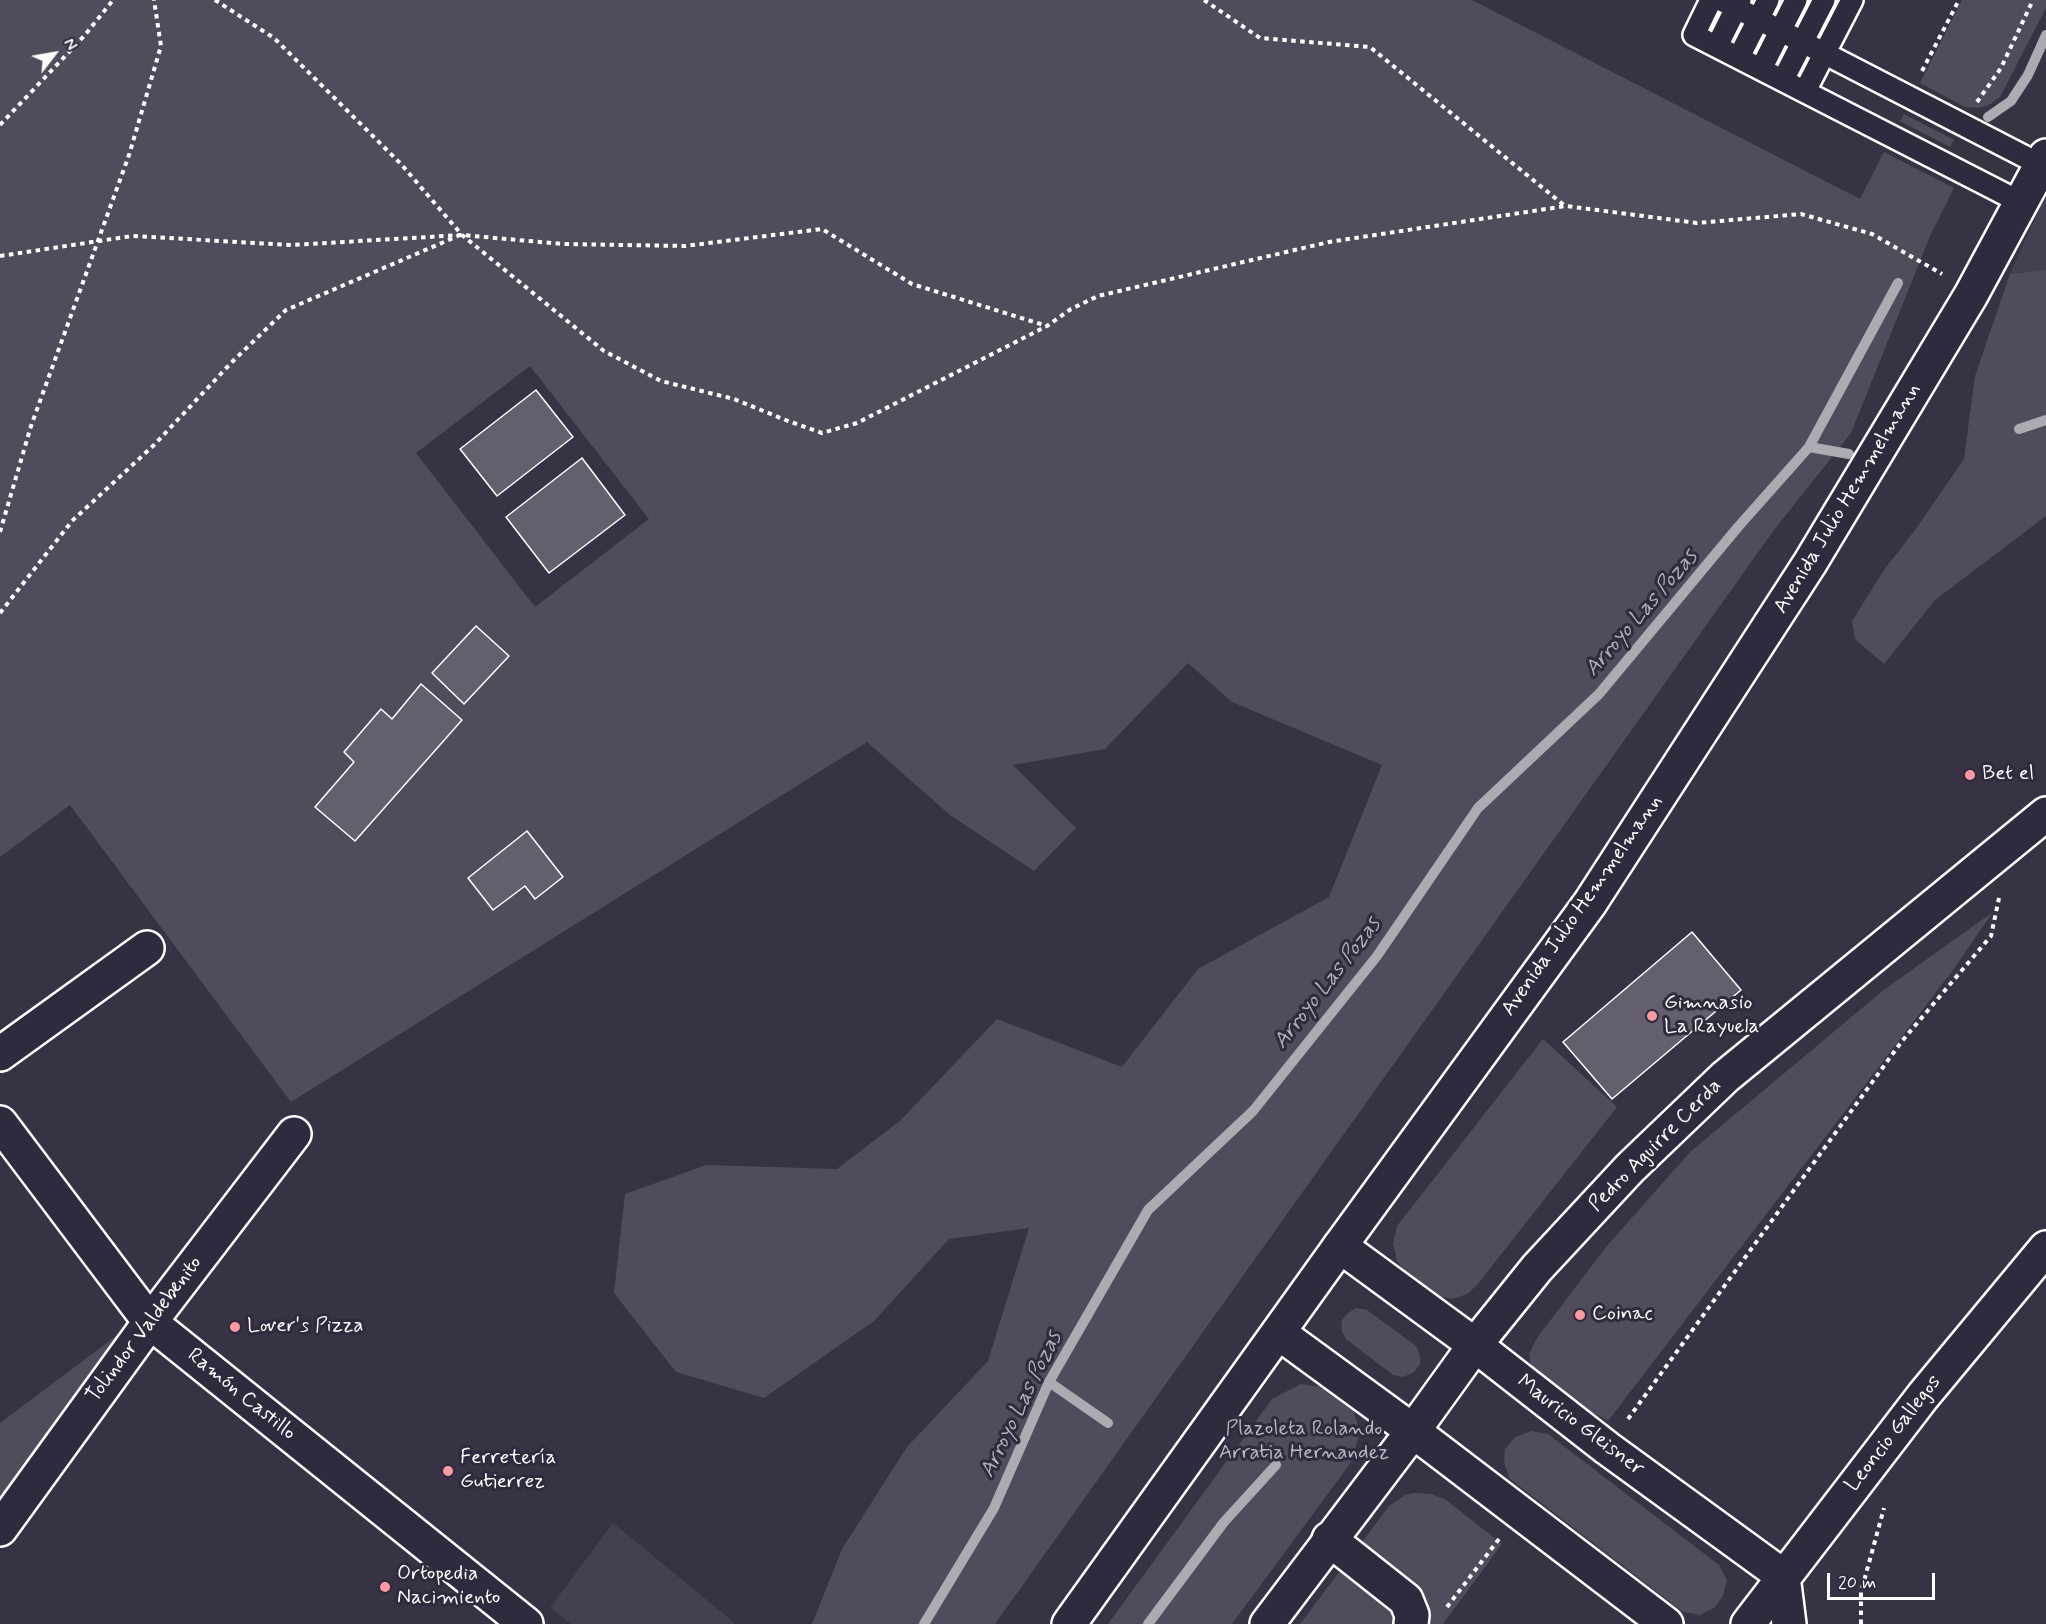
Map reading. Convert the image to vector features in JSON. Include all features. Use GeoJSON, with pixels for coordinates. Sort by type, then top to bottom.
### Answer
{"type":"FeatureCollection","features":[{"type":"Feature","properties":{"kind":"main road","name":"Avenida Julio Hemmelmann"},"geometry":{"type":"LineString","coordinates":[[1069,1624],[1590,903],[1810,563],[1971,295],[2043,160]]}},
{"type":"Feature","properties":{"kind":"main road","name":"Pedro Aguirre Cerda"},"geometry":{"type":"LineString","coordinates":[[1266,1624],[1413,1431],[1474,1345],[1537,1268],[1630,1168],[1725,1077],[2046,814]]}},
{"type":"Feature","properties":{"kind":"main road"},"geometry":{"type":"LineString","coordinates":[[0,1054],[147,948]]}},
{"type":"Feature","properties":{"kind":"main road","name":"Ramón Castillo"},"geometry":{"type":"LineString","coordinates":[[0,1123],[150,1322],[526,1624]]}},
{"type":"Feature","properties":{"kind":"main road","name":"Tolindor Valdebenito"},"geometry":{"type":"LineString","coordinates":[[0,1529],[150,1322],[294,1134]]}},
{"type":"Feature","properties":{"kind":"main road","name":"Mauricio Gleisner"},"geometry":{"type":"LineString","coordinates":[[1340,1246],[1474,1345],[1607,1448],[1783,1576]]}},
{"type":"Feature","properties":{"kind":"main road","name":"Leoncio Gallegos"},"geometry":{"type":"LineString","coordinates":[[1748,1624],[1923,1396],[2046,1248]]}},
{"type":"Feature","properties":{"kind":"main road"},"geometry":{"type":"LineString","coordinates":[[1278,1333],[1413,1431],[1666,1624]]}},
{"type":"Feature","properties":{"kind":"main road"},"geometry":{"type":"LineString","coordinates":[[1329,1539],[1406,1600],[1412,1615],[1426,1619]]}},
{"type":"Feature","properties":{"kind":"main road"},"geometry":{"type":"LineString","coordinates":[[1783,1576],[1789,1624]]}},
{"type":"Feature","properties":{"kind":"lane"},"geometry":{"type":"LineString","coordinates":[[1712,0],[1694,34],[2020,202]]}},
{"type":"Feature","properties":{"kind":"lane"},"geometry":{"type":"LineString","coordinates":[[1739,57],[1768,0]]}},
{"type":"Feature","properties":{"kind":"lane"},"geometry":{"type":"LineString","coordinates":[[1761,69],[1796,0]]}},
{"type":"Feature","properties":{"kind":"lane"},"geometry":{"type":"LineString","coordinates":[[1783,80],[1824,0]]}},
{"type":"Feature","properties":{"kind":"lane"},"geometry":{"type":"LineString","coordinates":[[1805,91],[1852,0]]}},
{"type":"Feature","properties":{"kind":"lane"},"geometry":{"type":"LineString","coordinates":[[1716,46],[1732,3],[1758,20],[2043,160]]}},
{"type":"Feature","properties":{"kind":"path"},"geometry":{"type":"LineString","coordinates":[[0,125],[85,35],[113,0]]}},
{"type":"Feature","properties":{"kind":"path"},"geometry":{"type":"LineString","coordinates":[[0,532],[31,426],[129,155],[161,46],[154,0]]}},
{"type":"Feature","properties":{"kind":"path"},"geometry":{"type":"LineString","coordinates":[[215,0],[274,38],[401,164],[462,235],[604,351],[661,381],[734,399],[822,433],[857,423],[1047,326],[1071,309],[1098,296],[1329,242],[1566,206],[1697,223],[1802,214],[1872,234],[1942,274],[1971,295]]}},
{"type":"Feature","properties":{"kind":"path"},"geometry":{"type":"LineString","coordinates":[[1204,0],[1260,38],[1370,47],[1566,206]]}},
{"type":"Feature","properties":{"kind":"path"},"geometry":{"type":"LineString","coordinates":[[1917,80],[1959,0]]}},
{"type":"Feature","properties":{"kind":"path"},"geometry":{"type":"LineString","coordinates":[[1972,108],[2001,68],[2033,0]]}},
{"type":"Feature","properties":{"kind":"path"},"geometry":{"type":"LineString","coordinates":[[0,256],[132,236],[292,245],[462,235],[563,244],[686,246],[822,229],[912,284],[1047,326]]}},
{"type":"Feature","properties":{"kind":"path"},"geometry":{"type":"LineString","coordinates":[[0,613],[72,521],[154,445],[232,362],[286,310],[462,235]]}},
{"type":"Feature","properties":{"kind":"path"},"geometry":{"type":"LineString","coordinates":[[1607,1448],[1902,1041],[1991,936],[2010,844]]}},
{"type":"Feature","properties":{"kind":"path"},"geometry":{"type":"LineString","coordinates":[[1860,1624],[1861,1592],[1884,1509]]}},
{"type":"Feature","properties":{"kind":"path"},"geometry":{"type":"LineString","coordinates":[[1426,1619],[1519,1512]]}},
{"type":"Feature","properties":{"kind":"shaded area"},"geometry":{"type":"Polygon","coordinates":[[[2046,194],[2046,270],[2010,274],[2046,194]]]}},
{"type":"Feature","properties":{"kind":"shaded area"},"geometry":{"type":"Polygon","coordinates":[[[613,1523],[736,1624],[571,1624],[550,1608],[613,1523]]]}},
{"type":"Feature","properties":{"kind":"green space"},"geometry":{"type":"Polygon","coordinates":[[[0,0],[1472,0],[1860,199],[1884,152],[1954,188],[1930,236],[1851,433],[1774,530],[995,1624],[812,1624],[842,1549],[907,1447],[988,1361],[1029,1228],[949,1239],[874,1321],[764,1398],[676,1372],[614,1293],[625,1194],[706,1165],[837,1169],[901,1120],[997,1019],[1122,1067],[1198,969],[1329,897],[1382,765],[1232,702],[1188,663],[1105,749],[1013,765],[1076,828],[1034,871],[950,815],[867,742],[291,1102],[70,805],[0,857],[0,0]],[[530,366],[416,453],[535,607],[649,519],[530,366]]]}},
{"type":"Feature","properties":{"kind":"green space"},"geometry":{"type":"Polygon","coordinates":[[[1962,0],[2046,0],[2046,8],[2000,97],[1989,105],[1978,108],[1965,107],[1920,83],[1962,0]]]}},
{"type":"Feature","properties":{"kind":"green space"},"geometry":{"type":"Polygon","coordinates":[[[1904,114],[1954,140],[1950,147],[1900,121],[1904,114]]]}},
{"type":"Feature","properties":{"kind":"green space"},"geometry":{"type":"Polygon","coordinates":[[[2046,270],[2046,516],[1935,600],[1884,664],[1855,639],[1852,621],[1884,570],[1964,459],[1975,376],[2010,274],[2046,270]]]}},
{"type":"Feature","properties":{"kind":"green space"},"geometry":{"type":"Polygon","coordinates":[[[1993,912],[1953,970],[1608,1421],[1546,1385],[1533,1374],[1529,1354],[1537,1338],[1606,1247],[1691,1151],[1885,989],[1993,912]]]}},
{"type":"Feature","properties":{"kind":"green space"},"geometry":{"type":"Polygon","coordinates":[[[1543,1039],[1617,1107],[1477,1285],[1467,1294],[1453,1299],[1442,1297],[1406,1273],[1397,1261],[1393,1243],[1397,1226],[1543,1039]]]}},
{"type":"Feature","properties":{"kind":"green space"},"geometry":{"type":"Polygon","coordinates":[[[1356,1308],[1367,1310],[1416,1346],[1420,1355],[1420,1364],[1414,1372],[1403,1377],[1393,1375],[1346,1339],[1341,1330],[1342,1320],[1356,1308]]]}},
{"type":"Feature","properties":{"kind":"green space"},"geometry":{"type":"Polygon","coordinates":[[[124,1330],[0,1499],[0,1423],[124,1330]]]}},
{"type":"Feature","properties":{"kind":"green space","name":"Plazoleta Rolando Arratia Hernandez"},"geometry":{"type":"Polygon","coordinates":[[[1301,1384],[1327,1388],[1353,1410],[1360,1431],[1352,1461],[1232,1624],[1108,1624],[1272,1399],[1301,1384]]]}},
{"type":"Feature","properties":{"kind":"green space"},"geometry":{"type":"Polygon","coordinates":[[[1532,1431],[1548,1434],[1719,1565],[1727,1580],[1723,1596],[1714,1608],[1700,1615],[1683,1612],[1510,1479],[1504,1463],[1505,1449],[1515,1437],[1532,1431]]]}},
{"type":"Feature","properties":{"kind":"green space"},"geometry":{"type":"Polygon","coordinates":[[[1431,1494],[1446,1500],[1502,1544],[1443,1624],[1300,1624],[1389,1506],[1405,1495],[1431,1494]]]}},
{"type":"Feature","properties":{"kind":"building"},"geometry":{"type":"Polygon","coordinates":[[[536,390],[573,437],[497,496],[460,449],[536,390]]]}},
{"type":"Feature","properties":{"kind":"building"},"geometry":{"type":"Polygon","coordinates":[[[582,458],[625,515],[549,573],[506,517],[582,458]]]}},
{"type":"Feature","properties":{"kind":"building"},"geometry":{"type":"Polygon","coordinates":[[[476,626],[509,656],[464,704],[432,673],[476,626]]]}},
{"type":"Feature","properties":{"kind":"building"},"geometry":{"type":"Polygon","coordinates":[[[421,684],[462,720],[355,841],[315,807],[354,762],[344,752],[381,709],[392,719],[421,684]]]}},
{"type":"Feature","properties":{"kind":"building"},"geometry":{"type":"Polygon","coordinates":[[[527,831],[563,877],[535,899],[525,886],[493,910],[468,878],[527,831]]]}},
{"type":"Feature","properties":{"kind":"building","name":"Gimnasio La Rayuela"},"geometry":{"type":"Polygon","coordinates":[[[1692,932],[1741,990],[1612,1099],[1563,1042],[1692,932]]]}},
{"type":"Feature","properties":{"kind":"waterway"},"geometry":{"type":"LineString","coordinates":[[1988,117],[2011,101],[2028,75],[2046,35]]}},
{"type":"Feature","properties":{"kind":"waterway"},"geometry":{"type":"LineString","coordinates":[[1809,447],[1898,283]]}},
{"type":"Feature","properties":{"kind":"waterway","name":"Arroyo Las Pozas"},"geometry":{"type":"LineString","coordinates":[[2019,429],[2046,420]]}},
{"type":"Feature","properties":{"kind":"waterway","name":"Arroyo Las Pozas"},"geometry":{"type":"LineString","coordinates":[[924,1624],[994,1508],[1049,1382],[1148,1210],[1253,1111],[1377,956],[1478,808],[1599,694],[1738,527],[1809,447],[1849,454]]}},
{"type":"Feature","properties":{"kind":"waterway"},"geometry":{"type":"LineString","coordinates":[[1049,1382],[1108,1423]]}},
{"type":"Feature","properties":{"kind":"waterway"},"geometry":{"type":"LineString","coordinates":[[1148,1624],[1224,1522],[1276,1465]]}},
{"type":"Feature","properties":{"kind":"place","name":"Bet el"},"geometry":{"type":"Point","coordinates":[1970,775]}},
{"type":"Feature","properties":{"kind":"place","name":"Gimnasio La Rayuela"},"geometry":{"type":"Point","coordinates":[1652,1016]}},
{"type":"Feature","properties":{"kind":"place","name":"Coinac"},"geometry":{"type":"Point","coordinates":[1580,1315]}},
{"type":"Feature","properties":{"kind":"place","name":"Lover's Pizza"},"geometry":{"type":"Point","coordinates":[235,1327]}},
{"type":"Feature","properties":{"kind":"place","name":"Ferretería Gutierrez"},"geometry":{"type":"Point","coordinates":[448,1471]}},
{"type":"Feature","properties":{"kind":"place","name":"Ortopedia Nacimiento"},"geometry":{"type":"Point","coordinates":[385,1587]}}]}
